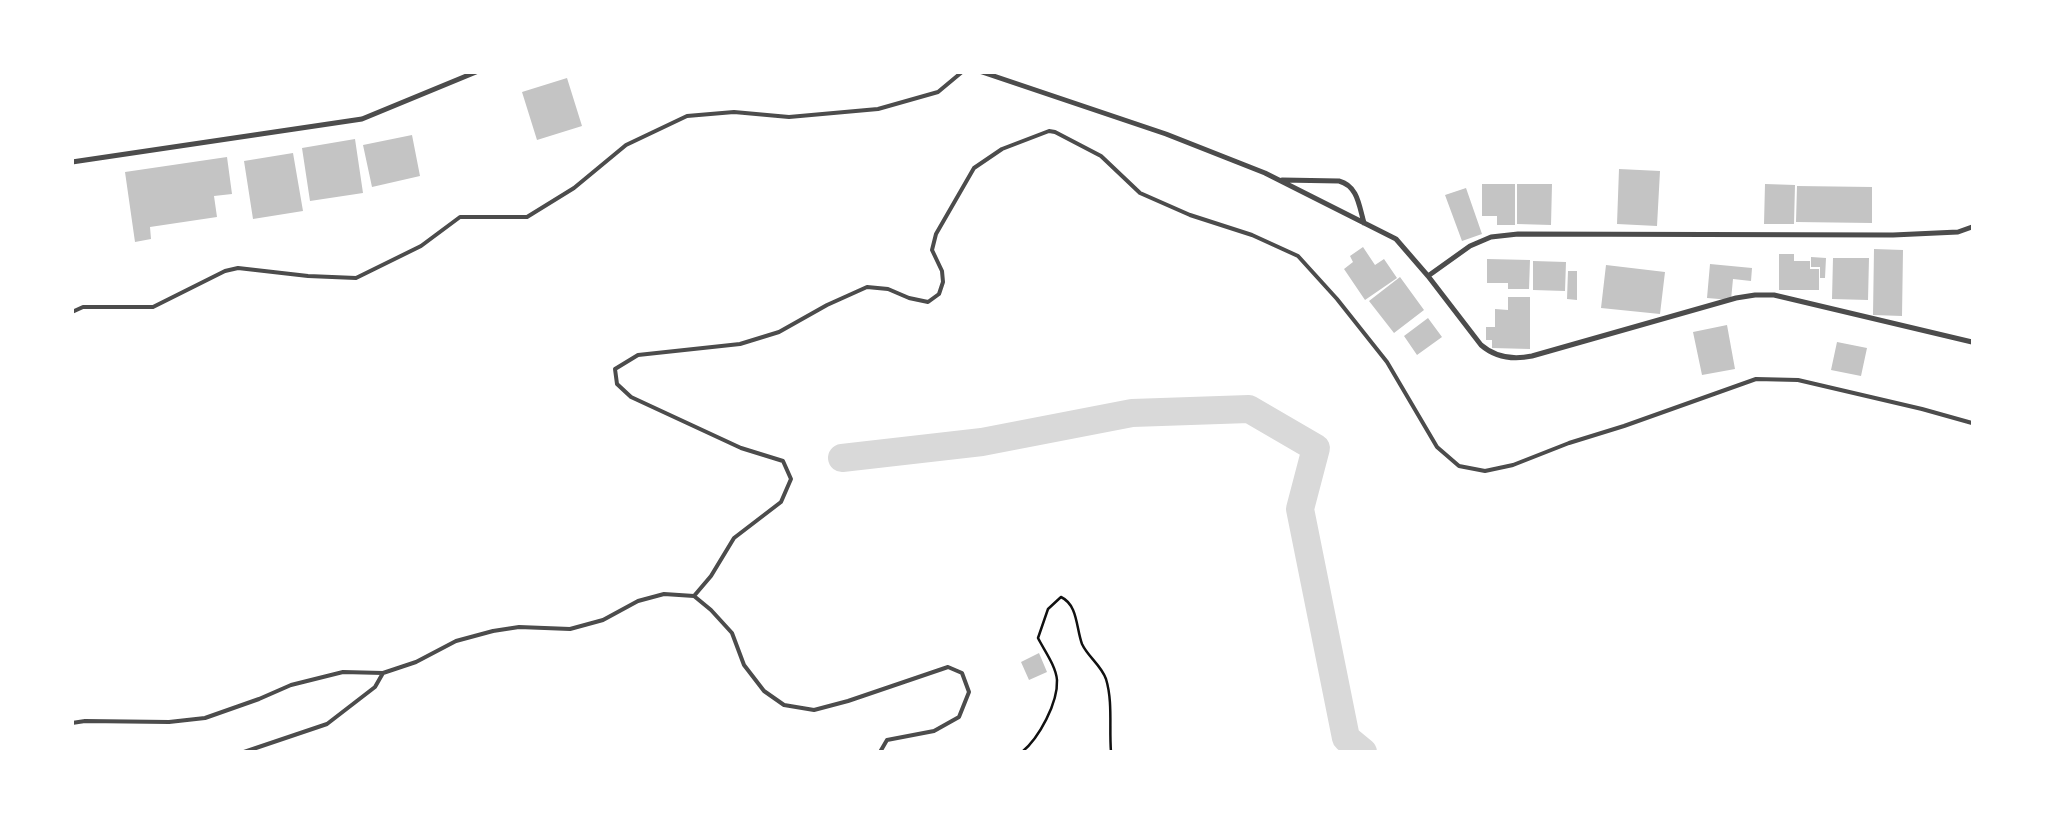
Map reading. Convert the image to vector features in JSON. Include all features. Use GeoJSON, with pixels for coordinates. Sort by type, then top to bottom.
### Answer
{"type":"FeatureCollection","features":[{"type":"Feature","properties":{"kind":"street"},"geometry":{"type":"LineString","coordinates":[[72,162],[362,119],[476,72]]}},
{"type":"Feature","properties":{"kind":"street"},"geometry":{"type":"LineString","coordinates":[[982,72],[1166,134],[1280,180],[1396,239],[1428,276],[1481,345],[1494,354],[1516,359],[1532,356],[1736,298],[1755,295],[1774,295],[1972,342]]}},
{"type":"Feature","properties":{"kind":"street"},"geometry":{"type":"LineString","coordinates":[[1280,180],[1339,181],[1348,183],[1354,190],[1364,223]]}},
{"type":"Feature","properties":{"kind":"street"},"geometry":{"type":"LineString","coordinates":[[1428,276],[1470,246],[1492,237],[1518,234],[1893,235],[1958,232],[1972,227]]}},
{"type":"Feature","properties":{"kind":"lane"},"geometry":{"type":"LineString","coordinates":[[72,312],[83,307],[154,307],[225,271],[238,268],[308,276],[356,278],[421,246],[460,217],[526,217],[574,188],[626,145],[688,116],[734,112],[789,117],[878,109],[938,92],[962,72]]}},
{"type":"Feature","properties":{"kind":"lane"},"geometry":{"type":"LineString","coordinates":[[694,596],[711,576],[734,538],[781,502],[791,479],[783,461],[741,448],[631,397],[617,384],[615,369],[638,355],[740,344],[779,332],[827,305],[867,287],[888,289],[909,298],[928,302],[939,294],[943,282],[942,271],[932,250],[936,234],[974,168],[1002,149],[1049,131],[1055,132],[1101,156],[1140,193],[1190,215],[1252,235],[1298,256],[1337,299],[1387,362],[1437,447],[1459,466],[1485,471],[1513,466],[1569,443],[1624,426],[1756,379],[1798,380],[1922,409],[1972,423]]}},
{"type":"Feature","properties":{"kind":"lane"},"geometry":{"type":"LineString","coordinates":[[72,723],[85,721],[169,722],[205,718],[291,685],[343,672],[383,673],[416,662],[456,641],[493,631],[519,626],[570,629],[603,620],[638,601],[664,594],[694,596],[711,610],[732,633],[744,665],[764,692],[784,705],[814,710],[848,701],[948,667],[962,673],[969,692],[959,716],[934,731],[887,740],[880,752]]}},
{"type":"Feature","properties":{"kind":"lane"},"geometry":{"type":"LineString","coordinates":[[244,752],[328,724],[376,688],[383,673]]}},
{"type":"Feature","properties":{"kind":"path"},"geometry":{"type":"LineString","coordinates":[[1022,752],[1034,740],[1041,729],[1055,692],[1057,681],[1055,674],[1038,638],[1048,608],[1061,597],[1069,601],[1084,647],[1105,678],[1110,703],[1111,752]]}},
{"type":"Feature","properties":{"kind":"building"},"geometry":{"type":"Polygon","coordinates":[[[567,78],[582,126],[537,140],[522,92],[567,78]]]}},
{"type":"Feature","properties":{"kind":"building"},"geometry":{"type":"Polygon","coordinates":[[[412,135],[420,176],[372,187],[363,145],[412,135]]]}},
{"type":"Feature","properties":{"kind":"building"},"geometry":{"type":"Polygon","coordinates":[[[355,139],[363,193],[310,201],[302,148],[355,139]]]}},
{"type":"Feature","properties":{"kind":"building"},"geometry":{"type":"Polygon","coordinates":[[[293,153],[303,211],[253,219],[244,161],[293,153]]]}},
{"type":"Feature","properties":{"kind":"building"},"geometry":{"type":"Polygon","coordinates":[[[227,157],[232,194],[214,196],[217,217],[150,227],[151,239],[135,242],[125,172],[227,157]]]}},
{"type":"Feature","properties":{"kind":"building"},"geometry":{"type":"Polygon","coordinates":[[[1619,169],[1660,171],[1657,226],[1617,224],[1619,169]]]}},
{"type":"Feature","properties":{"kind":"building"},"geometry":{"type":"Polygon","coordinates":[[[1482,184],[1515,184],[1515,225],[1497,225],[1497,216],[1482,216],[1482,184]]]}},
{"type":"Feature","properties":{"kind":"building"},"geometry":{"type":"Polygon","coordinates":[[[1517,184],[1552,184],[1551,225],[1517,224],[1517,184]]]}},
{"type":"Feature","properties":{"kind":"building"},"geometry":{"type":"Polygon","coordinates":[[[1765,184],[1795,185],[1794,224],[1764,224],[1765,184]]]}},
{"type":"Feature","properties":{"kind":"building"},"geometry":{"type":"Polygon","coordinates":[[[1797,186],[1872,187],[1872,223],[1796,222],[1797,186]]]}},
{"type":"Feature","properties":{"kind":"building"},"geometry":{"type":"Polygon","coordinates":[[[1466,188],[1482,234],[1462,241],[1445,195],[1466,188]]]}},
{"type":"Feature","properties":{"kind":"building"},"geometry":{"type":"Polygon","coordinates":[[[1363,247],[1375,265],[1384,259],[1397,278],[1365,300],[1344,269],[1353,262],[1350,256],[1363,247]]]}},
{"type":"Feature","properties":{"kind":"building"},"geometry":{"type":"Polygon","coordinates":[[[1874,249],[1903,250],[1902,316],[1873,315],[1874,249]]]}},
{"type":"Feature","properties":{"kind":"building"},"geometry":{"type":"Polygon","coordinates":[[[1779,254],[1794,254],[1794,261],[1810,261],[1810,269],[1819,269],[1819,290],[1779,290],[1779,254]]]}},
{"type":"Feature","properties":{"kind":"building"},"geometry":{"type":"Polygon","coordinates":[[[1811,257],[1826,258],[1825,278],[1820,278],[1820,267],[1811,267],[1811,257]]]}},
{"type":"Feature","properties":{"kind":"building"},"geometry":{"type":"Polygon","coordinates":[[[1833,258],[1869,258],[1868,300],[1832,299],[1833,258]]]}},
{"type":"Feature","properties":{"kind":"building"},"geometry":{"type":"Polygon","coordinates":[[[1487,259],[1530,260],[1529,289],[1508,289],[1508,283],[1487,283],[1487,259]]]}},
{"type":"Feature","properties":{"kind":"building"},"geometry":{"type":"Polygon","coordinates":[[[1533,261],[1566,262],[1565,291],[1533,290],[1533,261]]]}},
{"type":"Feature","properties":{"kind":"building"},"geometry":{"type":"Polygon","coordinates":[[[1710,264],[1752,268],[1751,281],[1733,279],[1731,300],[1707,298],[1710,264]]]}},
{"type":"Feature","properties":{"kind":"building"},"geometry":{"type":"Polygon","coordinates":[[[1606,265],[1665,272],[1660,314],[1601,308],[1606,265]]]}},
{"type":"Feature","properties":{"kind":"building"},"geometry":{"type":"Polygon","coordinates":[[[1568,271],[1577,271],[1577,300],[1567,299],[1568,271]]]}},
{"type":"Feature","properties":{"kind":"building"},"geometry":{"type":"Polygon","coordinates":[[[1400,277],[1424,310],[1394,333],[1369,301],[1400,277]]]}},
{"type":"Feature","properties":{"kind":"building"},"geometry":{"type":"Polygon","coordinates":[[[1508,297],[1530,297],[1530,349],[1492,348],[1492,340],[1486,340],[1486,327],[1495,327],[1495,309],[1508,310],[1508,297]]]}},
{"type":"Feature","properties":{"kind":"building"},"geometry":{"type":"Polygon","coordinates":[[[1428,318],[1442,337],[1417,355],[1404,336],[1428,318]]]}},
{"type":"Feature","properties":{"kind":"building"},"geometry":{"type":"Polygon","coordinates":[[[1727,325],[1735,369],[1702,375],[1693,332],[1727,325]]]}},
{"type":"Feature","properties":{"kind":"building"},"geometry":{"type":"Polygon","coordinates":[[[1837,342],[1867,348],[1861,376],[1831,370],[1837,342]]]}},
{"type":"Feature","properties":{"kind":"building"},"geometry":{"type":"Polygon","coordinates":[[[1039,653],[1047,672],[1029,680],[1021,662],[1039,653]]]}},
{"type":"Feature","properties":{"kind":"waterway"},"geometry":{"type":"LineString","coordinates":[[842,458],[982,442],[1132,413],[1249,409],[1316,448],[1300,509],[1346,738],[1363,752]]}}]}
